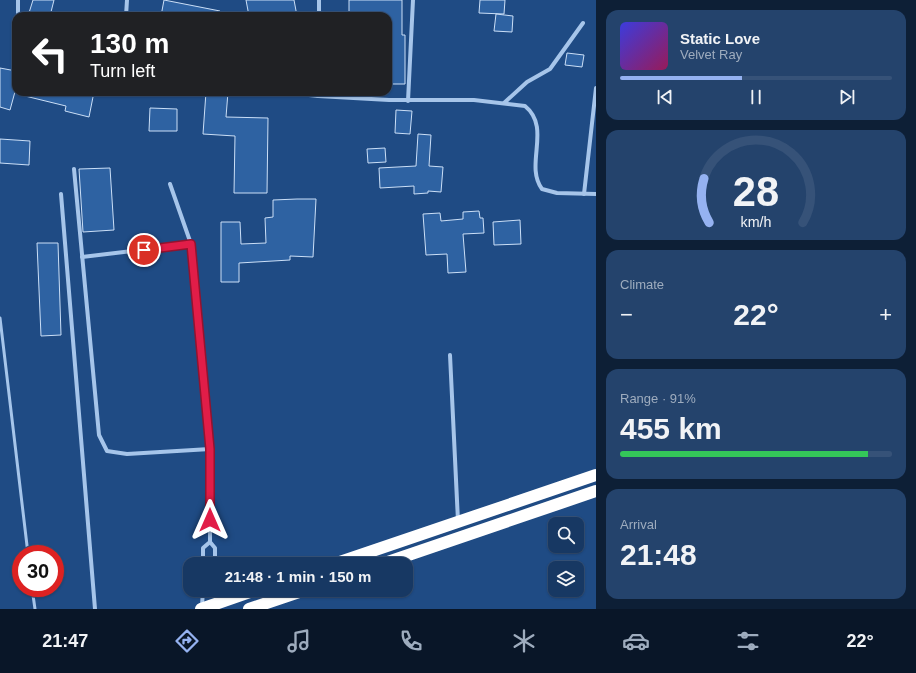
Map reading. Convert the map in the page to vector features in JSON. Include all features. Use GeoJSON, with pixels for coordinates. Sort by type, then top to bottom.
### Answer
{"type":"FeatureCollection","features":[{"type":"Feature","properties":{"kind":"highway"},"geometry":{"type":"LineString","coordinates":[[354,557],[596,475]]}},
{"type":"Feature","properties":{"kind":"highway"},"geometry":{"type":"LineString","coordinates":[[403,557],[596,492]]}},
{"type":"Feature","properties":{"kind":"highway"},"geometry":{"type":"LineString","coordinates":[[520,501],[524,516]]}},
{"type":"Feature","properties":{"kind":"highway"},"geometry":{"type":"LineString","coordinates":[[202,609],[235,597]]}},
{"type":"Feature","properties":{"kind":"highway"},"geometry":{"type":"LineString","coordinates":[[249,609],[284,597]]}},
{"type":"Feature","properties":{"kind":"street"},"geometry":{"type":"LineString","coordinates":[[18,0],[18,12]]}},
{"type":"Feature","properties":{"kind":"street"},"geometry":{"type":"LineString","coordinates":[[126,12],[127,0]]}},
{"type":"Feature","properties":{"kind":"street"},"geometry":{"type":"LineString","coordinates":[[319,0],[319,12]]}},
{"type":"Feature","properties":{"kind":"street"},"geometry":{"type":"LineString","coordinates":[[408,101],[413,0]]}},
{"type":"Feature","properties":{"kind":"street"},"geometry":{"type":"LineString","coordinates":[[504,104],[528,82],[550,69],[583,24]]}},
{"type":"Feature","properties":{"kind":"street"},"geometry":{"type":"LineString","coordinates":[[584,194],[596,88]]}},
{"type":"Feature","properties":{"kind":"street"},"geometry":{"type":"LineString","coordinates":[[344,96],[408,101],[474,100],[526,106],[532,111],[535,117],[538,135],[536,178],[542,189],[557,194],[596,194]]}},
{"type":"Feature","properties":{"kind":"street"},"geometry":{"type":"LineString","coordinates":[[74,169],[99,435],[108,451],[127,454],[210,449]]}},
{"type":"Feature","properties":{"kind":"street"},"geometry":{"type":"LineString","coordinates":[[170,184],[191,244],[210,449],[210,542],[215,548],[215,557]]}},
{"type":"Feature","properties":{"kind":"street"},"geometry":{"type":"LineString","coordinates":[[61,194],[95,609]]}},
{"type":"Feature","properties":{"kind":"street"},"geometry":{"type":"LineString","coordinates":[[82,257],[191,244]]}},
{"type":"Feature","properties":{"kind":"street"},"geometry":{"type":"LineString","coordinates":[[450,355],[458,521]]}},
{"type":"Feature","properties":{"kind":"street"},"geometry":{"type":"LineString","coordinates":[[203,557],[204,548],[210,542]]}},
{"type":"Feature","properties":{"kind":"street"},"geometry":{"type":"LineString","coordinates":[[202,609],[203,597]]}},
{"type":"Feature","properties":{"kind":"street"},"geometry":{"type":"LineString","coordinates":[[217,597],[217,603]]}},
{"type":"Feature","properties":{"kind":"lane"},"geometry":{"type":"LineString","coordinates":[[0,318],[27,545]]}},
{"type":"Feature","properties":{"kind":"lane"},"geometry":{"type":"LineString","coordinates":[[33,597],[35,609]]}},
{"type":"Feature","properties":{"kind":"building"},"geometry":{"type":"Polygon","coordinates":[[[33,0],[54,0],[51,12],[29,12],[33,0]]]}},
{"type":"Feature","properties":{"kind":"building"},"geometry":{"type":"Polygon","coordinates":[[[164,0],[220,11],[220,12],[162,12],[164,0]]]}},
{"type":"Feature","properties":{"kind":"building"},"geometry":{"type":"Polygon","coordinates":[[[246,0],[294,0],[296,12],[248,12],[246,0]]]}},
{"type":"Feature","properties":{"kind":"building"},"geometry":{"type":"Polygon","coordinates":[[[349,0],[402,0],[402,35],[405,35],[405,84],[392,84],[392,12],[349,12],[349,0]]]}},
{"type":"Feature","properties":{"kind":"building"},"geometry":{"type":"Polygon","coordinates":[[[480,0],[505,0],[504,14],[479,13],[480,0]]]}},
{"type":"Feature","properties":{"kind":"building"},"geometry":{"type":"Polygon","coordinates":[[[496,14],[513,16],[512,32],[494,31],[496,14]]]}},
{"type":"Feature","properties":{"kind":"building"},"geometry":{"type":"Polygon","coordinates":[[[567,53],[584,55],[582,67],[565,65],[567,53]]]}},
{"type":"Feature","properties":{"kind":"building"},"geometry":{"type":"Polygon","coordinates":[[[0,68],[12,70],[12,96],[14,96],[10,110],[0,107],[0,68]]]}},
{"type":"Feature","properties":{"kind":"building"},"geometry":{"type":"Polygon","coordinates":[[[25,96],[93,96],[89,117],[65,111],[66,106],[25,96]]]}},
{"type":"Feature","properties":{"kind":"building"},"geometry":{"type":"Polygon","coordinates":[[[206,96],[228,96],[226,117],[268,118],[267,193],[234,193],[235,136],[203,134],[206,96]]]}},
{"type":"Feature","properties":{"kind":"building"},"geometry":{"type":"Polygon","coordinates":[[[150,108],[177,109],[177,131],[149,131],[150,108]]]}},
{"type":"Feature","properties":{"kind":"building"},"geometry":{"type":"Polygon","coordinates":[[[396,110],[412,111],[410,134],[395,133],[396,110]]]}},
{"type":"Feature","properties":{"kind":"building"},"geometry":{"type":"Polygon","coordinates":[[[418,134],[431,135],[429,166],[443,167],[441,192],[428,191],[428,193],[414,194],[414,186],[380,188],[379,168],[416,166],[418,134]]]}},
{"type":"Feature","properties":{"kind":"building"},"geometry":{"type":"Polygon","coordinates":[[[0,139],[30,141],[29,165],[0,163],[0,139]]]}},
{"type":"Feature","properties":{"kind":"building"},"geometry":{"type":"Polygon","coordinates":[[[385,148],[386,162],[368,163],[367,149],[385,148]]]}},
{"type":"Feature","properties":{"kind":"building"},"geometry":{"type":"Polygon","coordinates":[[[110,168],[114,230],[83,232],[79,169],[110,168]]]}},
{"type":"Feature","properties":{"kind":"building"},"geometry":{"type":"Polygon","coordinates":[[[316,199],[313,257],[290,256],[290,260],[239,263],[239,282],[221,282],[221,222],[240,222],[241,244],[266,243],[265,218],[273,217],[273,200],[316,199]]]}},
{"type":"Feature","properties":{"kind":"building"},"geometry":{"type":"Polygon","coordinates":[[[479,211],[480,218],[483,218],[484,233],[463,234],[466,272],[448,273],[447,254],[426,255],[423,214],[440,213],[441,221],[463,219],[463,212],[479,211]]]}},
{"type":"Feature","properties":{"kind":"building"},"geometry":{"type":"Polygon","coordinates":[[[520,220],[521,244],[494,245],[493,222],[520,220]]]}},
{"type":"Feature","properties":{"kind":"building"},"geometry":{"type":"Polygon","coordinates":[[[37,243],[58,243],[61,335],[41,336],[37,243]]]}},
{"type":"Feature","properties":{"kind":"route"},"geometry":{"type":"LineString","coordinates":[[144,250],[191,244],[210,449],[210,520]]}}]}
